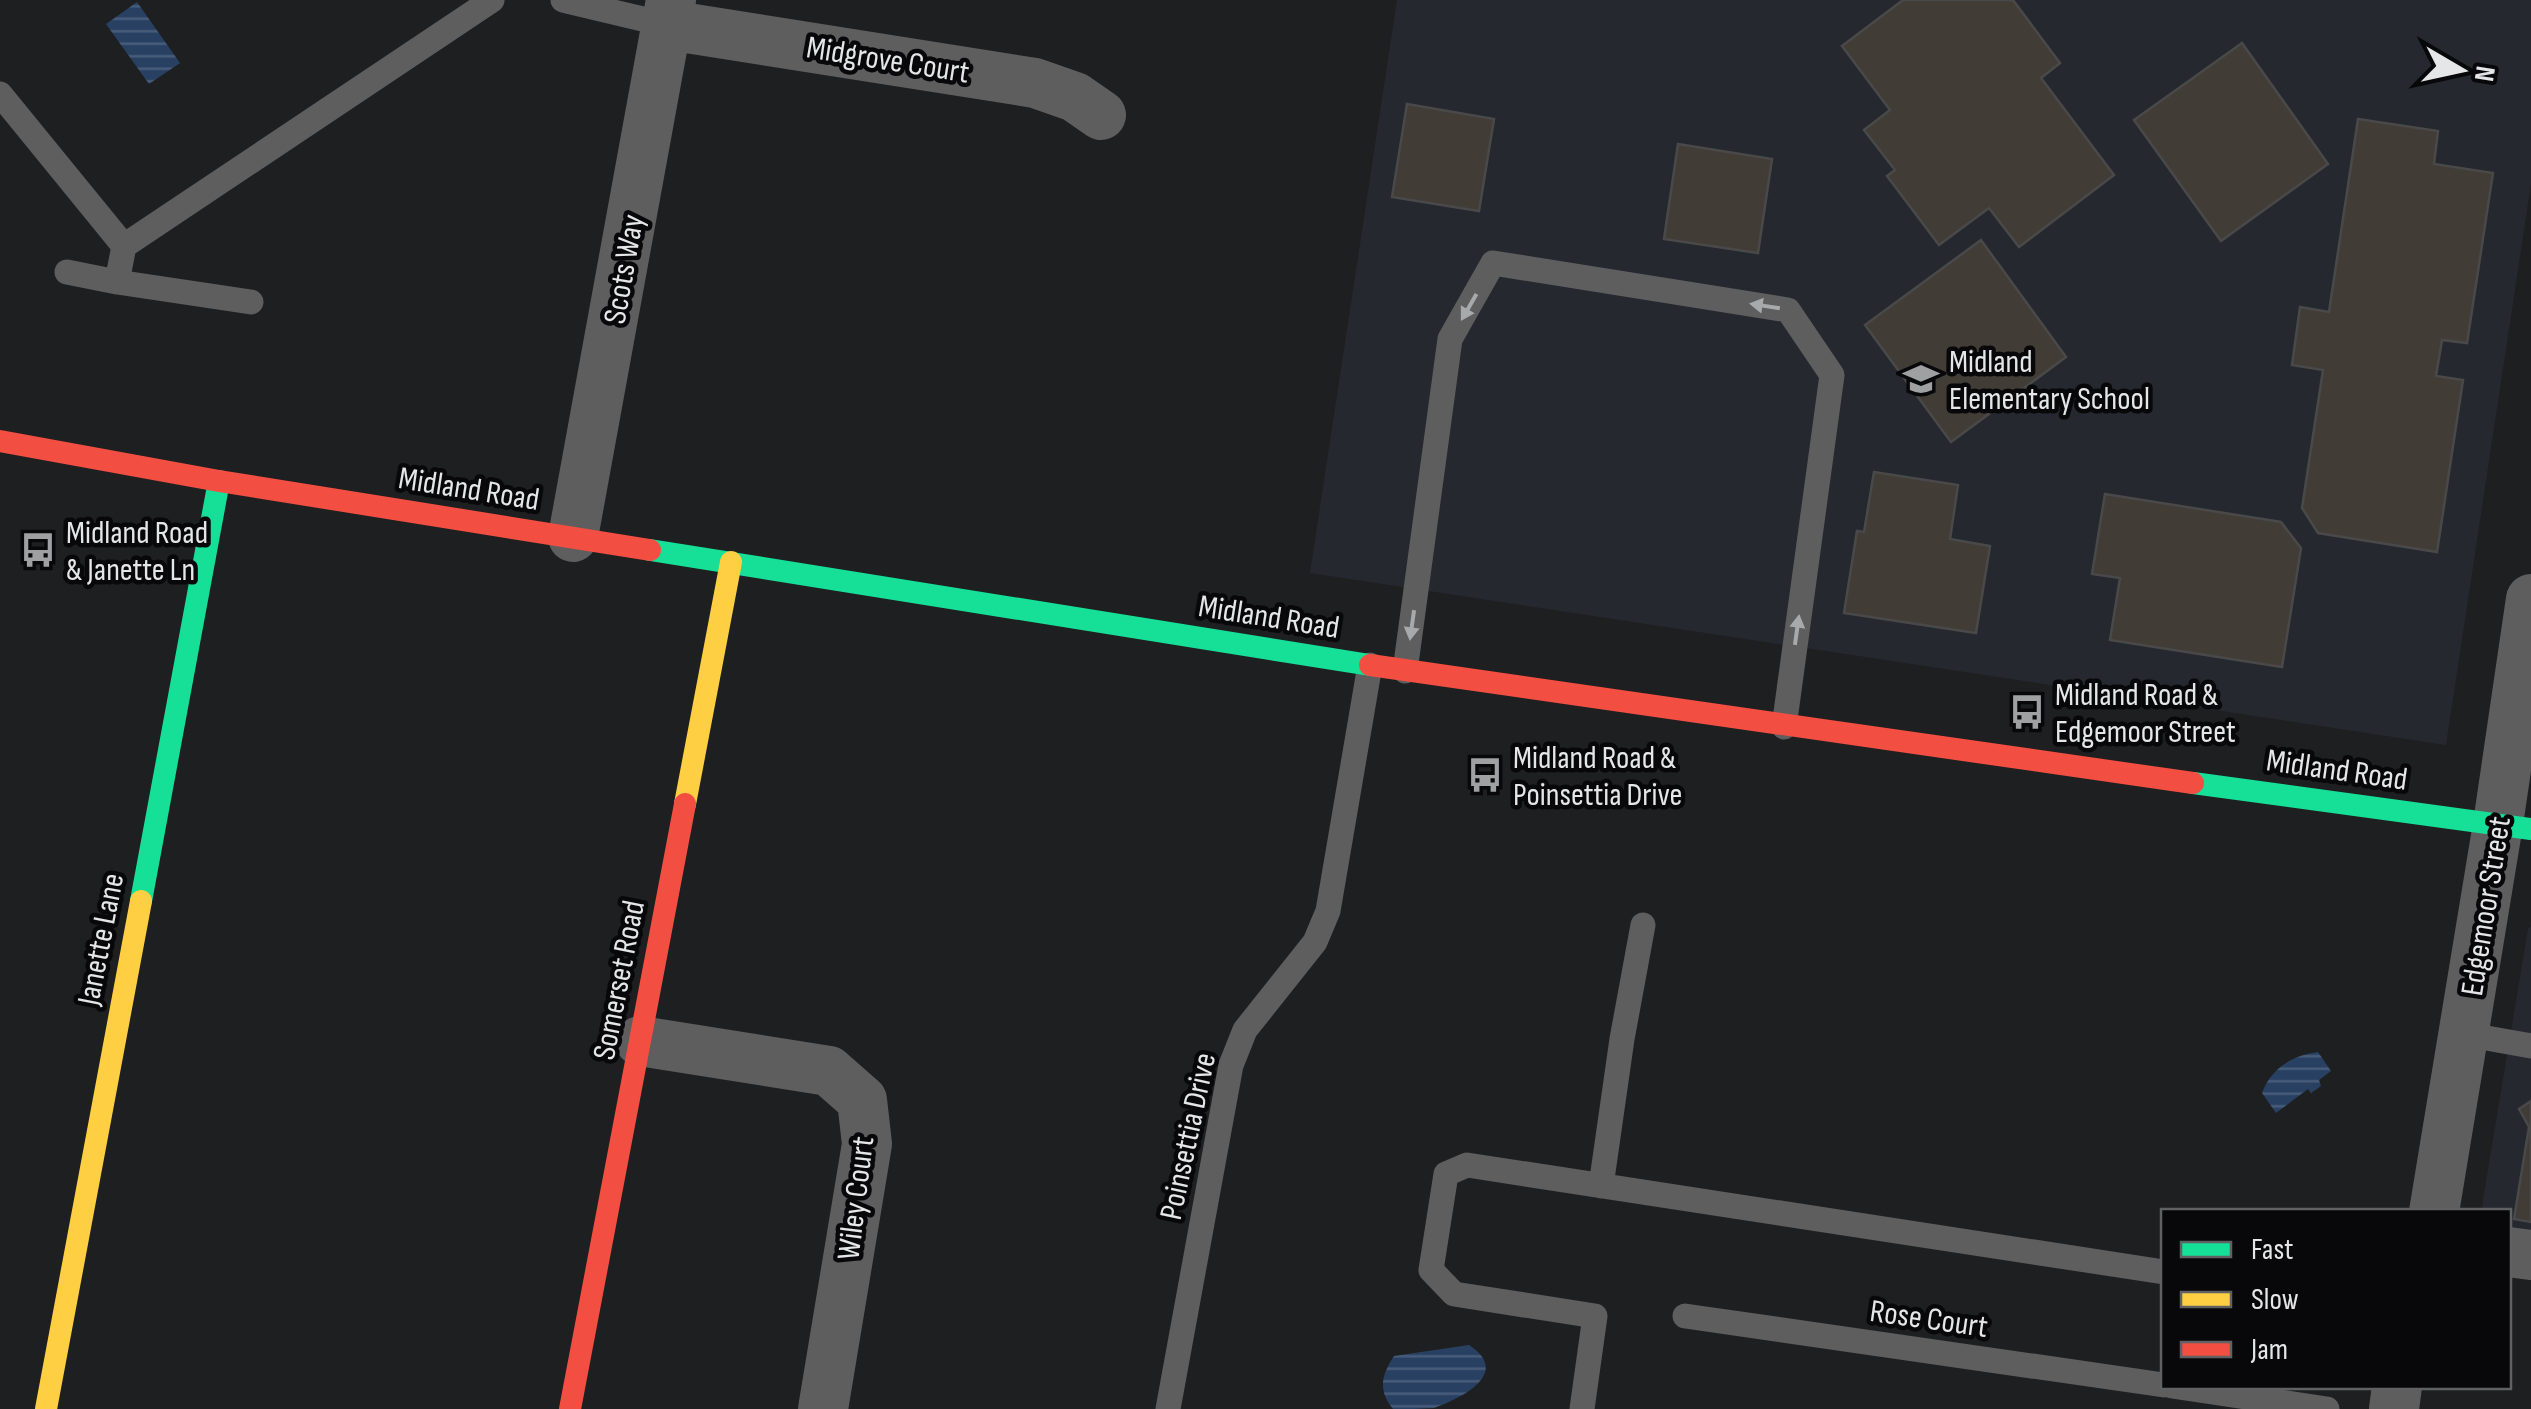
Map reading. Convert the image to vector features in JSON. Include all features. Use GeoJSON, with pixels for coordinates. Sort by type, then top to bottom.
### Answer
{"type":"FeatureCollection","features":[{"type":"Feature","properties":{"kind":"main road","name":"Midland Road"},"geometry":{"type":"LineString","coordinates":[[0,441],[219,481],[1405,671],[2514,826]]}},
{"type":"Feature","properties":{"kind":"main road","name":"Janette Lane"},"geometry":{"type":"LineString","coordinates":[[46,1409],[219,481]]}},
{"type":"Feature","properties":{"kind":"main road","name":"Somerset Road"},"geometry":{"type":"LineString","coordinates":[[570,1409],[731,562]]}},
{"type":"Feature","properties":{"kind":"street","name":"Midgrove Court"},"geometry":{"type":"LineString","coordinates":[[670,12],[1035,83],[1074,97],[1101,115]]}},
{"type":"Feature","properties":{"kind":"street","name":"Scots Way"},"geometry":{"type":"LineString","coordinates":[[574,537],[670,12]]}},
{"type":"Feature","properties":{"kind":"street","name":"Edgemoor Street"},"geometry":{"type":"LineString","coordinates":[[2435,1209],[2464,1034],[2514,826],[2531,599]]}},
{"type":"Feature","properties":{"kind":"street","name":"Wiley Court"},"geometry":{"type":"LineString","coordinates":[[640,1040],[829,1071],[862,1100],[867,1144],[823,1409]]}},
{"type":"Feature","properties":{"kind":"lane"},"geometry":{"type":"LineString","coordinates":[[117,282],[124,246],[492,0]]}},
{"type":"Feature","properties":{"kind":"lane"},"geometry":{"type":"LineString","coordinates":[[564,0],[670,12]]}},
{"type":"Feature","properties":{"kind":"lane"},"geometry":{"type":"LineString","coordinates":[[0,94],[124,246]]}},
{"type":"Feature","properties":{"kind":"lane"},"geometry":{"type":"LineString","coordinates":[[1405,671],[1450,340],[1494,264],[1788,310],[1832,375],[1784,727]]}},
{"type":"Feature","properties":{"kind":"lane"},"geometry":{"type":"LineString","coordinates":[[67,272],[251,302]]}},
{"type":"Feature","properties":{"kind":"lane","name":"Poinsettia Drive"},"geometry":{"type":"LineString","coordinates":[[1168,1409],[1231,1065],[1245,1030],[1315,942],[1328,911],[1370,665]]}},
{"type":"Feature","properties":{"kind":"lane"},"geometry":{"type":"LineString","coordinates":[[1602,1186],[1622,1039],[1643,925]]}},
{"type":"Feature","properties":{"kind":"lane"},"geometry":{"type":"LineString","coordinates":[[2464,1034],[2531,1046]]}},
{"type":"Feature","properties":{"kind":"lane"},"geometry":{"type":"LineString","coordinates":[[1582,1409],[1595,1316],[1454,1294],[1431,1270],[1446,1174],[1467,1165],[2161,1272]]}},
{"type":"Feature","properties":{"kind":"lane","name":"Rose Court"},"geometry":{"type":"LineString","coordinates":[[1686,1316],[2161,1385]]}},
{"type":"Feature","properties":{"kind":"lane"},"geometry":{"type":"LineString","coordinates":[[2192,1389],[2327,1409]]}},
{"type":"Feature","properties":{"kind":"shaded area","name":"Midland Elementary School"},"geometry":{"type":"Polygon","coordinates":[[[1397,0],[2531,0],[2531,184],[2446,745],[1310,573],[1397,0]]]}},
{"type":"Feature","properties":{"kind":"shaded area"},"geometry":{"type":"Polygon","coordinates":[[[2531,926],[2531,1232],[2511,1228],[2511,1209],[2482,1206],[2531,926]]]}},
{"type":"Feature","properties":{"kind":"water"},"geometry":{"type":"Polygon","coordinates":[[[137,2],[180,63],[149,84],[106,24],[137,2]]]}},
{"type":"Feature","properties":{"kind":"water"},"geometry":{"type":"Polygon","coordinates":[[[2318,1052],[2331,1071],[2319,1080],[2321,1086],[2311,1093],[2308,1089],[2276,1113],[2262,1093],[2271,1076],[2292,1060],[2318,1052]]]}},
{"type":"Feature","properties":{"kind":"water"},"geometry":{"type":"Polygon","coordinates":[[[1469,1345],[1486,1365],[1484,1375],[1469,1391],[1434,1408],[1393,1409],[1383,1383],[1394,1356],[1469,1345]]]}},
{"type":"Feature","properties":{"kind":"building"},"geometry":{"type":"Polygon","coordinates":[[[1903,0],[2013,0],[2060,63],[2041,78],[2114,175],[2019,247],[1989,208],[1939,245],[1887,176],[1895,170],[1864,130],[1890,110],[1842,46],[1903,0]]]}},
{"type":"Feature","properties":{"kind":"building"},"geometry":{"type":"Polygon","coordinates":[[[2242,43],[2328,164],[2221,241],[2134,120],[2242,43]]]}},
{"type":"Feature","properties":{"kind":"building"},"geometry":{"type":"Polygon","coordinates":[[[1407,104],[1494,119],[1479,211],[1392,197],[1407,104]]]}},
{"type":"Feature","properties":{"kind":"building"},"geometry":{"type":"Polygon","coordinates":[[[2358,119],[2438,131],[2434,164],[2493,173],[2467,343],[2442,340],[2436,376],[2463,380],[2437,552],[2318,533],[2302,508],[2323,370],[2292,365],[2300,307],[2329,312],[2358,119]]]}},
{"type":"Feature","properties":{"kind":"building"},"geometry":{"type":"Polygon","coordinates":[[[1678,144],[1772,159],[1758,253],[1664,239],[1678,144]]]}},
{"type":"Feature","properties":{"kind":"building"},"geometry":{"type":"Polygon","coordinates":[[[1981,240],[2066,357],[1951,442],[1865,325],[1981,240]]]}},
{"type":"Feature","properties":{"kind":"building"},"geometry":{"type":"Polygon","coordinates":[[[1874,472],[1958,485],[1950,539],[1990,546],[1976,633],[1844,613],[1857,531],[1864,532],[1874,472]]]}},
{"type":"Feature","properties":{"kind":"building"},"geometry":{"type":"Polygon","coordinates":[[[2105,494],[2281,522],[2301,548],[2282,667],[2110,640],[2120,578],[2092,574],[2105,494]]]}},
{"type":"Feature","properties":{"kind":"building"},"geometry":{"type":"Polygon","coordinates":[[[2531,1101],[2531,1222],[2514,1219],[2529,1127],[2519,1109],[2531,1101]]]}},
{"type":"Feature","properties":{"kind":"traffic: fast"},"geometry":{"type":"LineString","coordinates":[[141,901],[219,481]]}},
{"type":"Feature","properties":{"kind":"traffic: fast"},"geometry":{"type":"LineString","coordinates":[[650,550],[1370,665]]}},
{"type":"Feature","properties":{"kind":"traffic: fast"},"geometry":{"type":"LineString","coordinates":[[2193,783],[2531,829]]}},
{"type":"Feature","properties":{"kind":"traffic: slow"},"geometry":{"type":"LineString","coordinates":[[685,804],[731,562]]}},
{"type":"Feature","properties":{"kind":"traffic: slow"},"geometry":{"type":"LineString","coordinates":[[46,1409],[141,901]]}},
{"type":"Feature","properties":{"kind":"traffic: jam"},"geometry":{"type":"LineString","coordinates":[[0,441],[219,481],[650,550]]}},
{"type":"Feature","properties":{"kind":"traffic: jam"},"geometry":{"type":"LineString","coordinates":[[1370,665],[2193,783]]}},
{"type":"Feature","properties":{"kind":"traffic: jam"},"geometry":{"type":"LineString","coordinates":[[570,1409],[685,804]]}},
{"type":"Feature","properties":{"kind":"place","name":"Midland Elementary School"},"geometry":{"type":"Point","coordinates":[1921,379]}},
{"type":"Feature","properties":{"kind":"place","name":"Midland Road & Janette Ln"},"geometry":{"type":"Point","coordinates":[38,550]}},
{"type":"Feature","properties":{"kind":"place","name":"Midland Road & Edgemoor Street"},"geometry":{"type":"Point","coordinates":[2027,712]}},
{"type":"Feature","properties":{"kind":"place","name":"Midland Road & Poinsettia Drive"},"geometry":{"type":"Point","coordinates":[1485,775]}}]}
